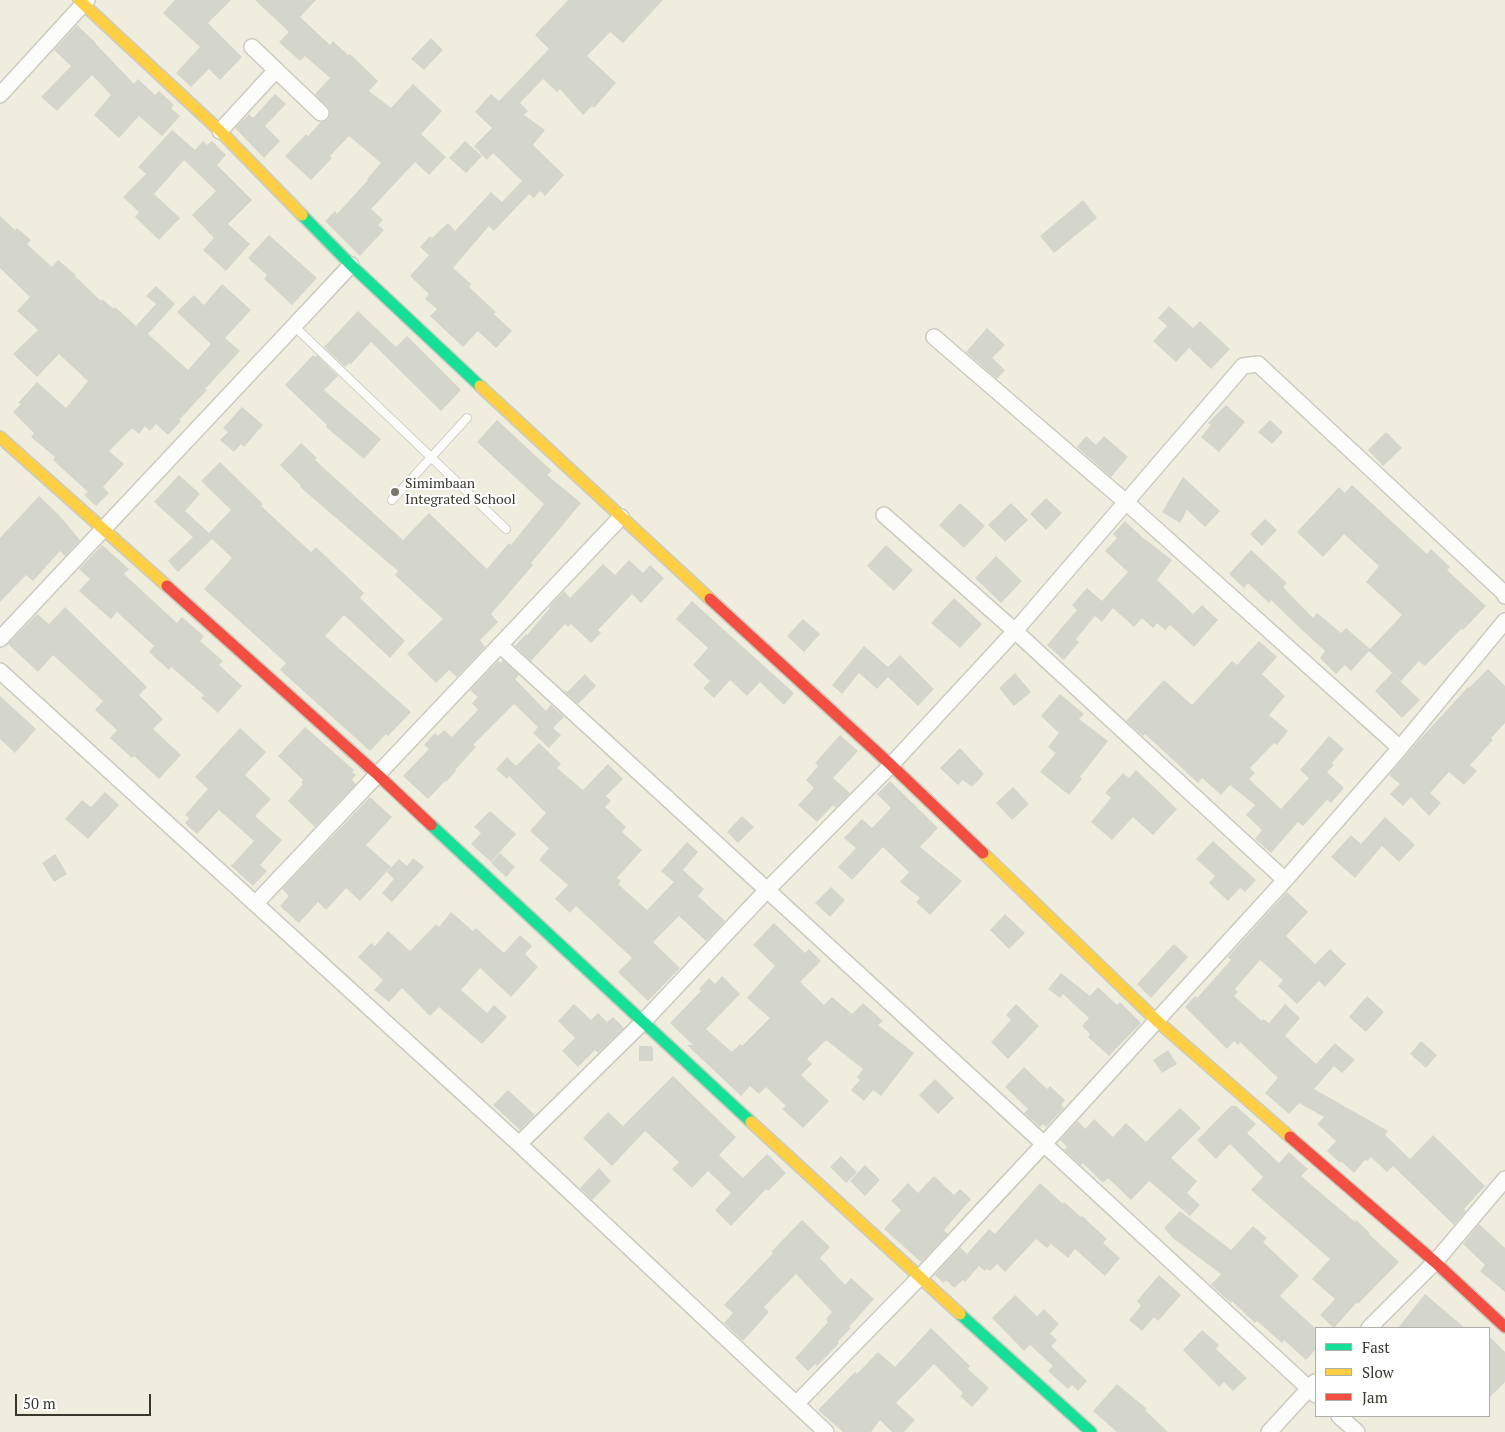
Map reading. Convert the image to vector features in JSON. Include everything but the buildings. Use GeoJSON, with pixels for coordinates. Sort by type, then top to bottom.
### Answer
{"type":"FeatureCollection","features":[{"type":"Feature","properties":{"kind":"street"},"geometry":{"type":"LineString","coordinates":[[0,95],[83,1],[220,131],[351,265],[622,518],[891,765],[1156,1020],[1435,1262],[1505,1327]]}},
{"type":"Feature","properties":{"kind":"street"},"geometry":{"type":"LineString","coordinates":[[252,47],[321,113]]}},
{"type":"Feature","properties":{"kind":"street"},"geometry":{"type":"LineString","coordinates":[[220,131],[276,70]]}},
{"type":"Feature","properties":{"kind":"street"},"geometry":{"type":"LineString","coordinates":[[0,639],[351,265]]}},
{"type":"Feature","properties":{"kind":"street"},"geometry":{"type":"LineString","coordinates":[[934,337],[1127,503],[1400,748]]}},
{"type":"Feature","properties":{"kind":"street"},"geometry":{"type":"LineString","coordinates":[[519,1144],[643,1022],[767,890],[891,765],[1015,631],[1243,366],[1258,364],[1504,593],[1505,596]]}},
{"type":"Feature","properties":{"kind":"street"},"geometry":{"type":"LineString","coordinates":[[0,436],[378,775],[919,1278],[1091,1432]]}},
{"type":"Feature","properties":{"kind":"street"},"geometry":{"type":"LineString","coordinates":[[884,515],[1015,631],[1285,880]]}},
{"type":"Feature","properties":{"kind":"street"},"geometry":{"type":"LineString","coordinates":[[256,903],[622,518]]}},
{"type":"Feature","properties":{"kind":"street"},"geometry":{"type":"LineString","coordinates":[[796,1404],[919,1278],[1285,880],[1400,748],[1505,621]]}},
{"type":"Feature","properties":{"kind":"street"},"geometry":{"type":"LineString","coordinates":[[501,646],[1044,1144],[1314,1388],[1268,1432]]}},
{"type":"Feature","properties":{"kind":"street"},"geometry":{"type":"LineString","coordinates":[[0,671],[519,1144],[826,1432]]}},
{"type":"Feature","properties":{"kind":"street"},"geometry":{"type":"LineString","coordinates":[[1370,1327],[1435,1262],[1505,1179]]}},
{"type":"Feature","properties":{"kind":"street"},"geometry":{"type":"LineString","coordinates":[[1340,1417],[1357,1432]]}},
{"type":"Feature","properties":{"kind":"lane"},"geometry":{"type":"LineString","coordinates":[[294,326],[506,530]]}},
{"type":"Feature","properties":{"kind":"lane"},"geometry":{"type":"LineString","coordinates":[[392,500],[467,418]]}},
{"type":"Feature","properties":{"kind":"traffic: fast"},"geometry":{"type":"LineString","coordinates":[[302,215],[351,265],[480,386]]}},
{"type":"Feature","properties":{"kind":"traffic: fast"},"geometry":{"type":"LineString","coordinates":[[431,825],[751,1122]]}},
{"type":"Feature","properties":{"kind":"traffic: fast"},"geometry":{"type":"LineString","coordinates":[[960,1314],[1091,1432]]}},
{"type":"Feature","properties":{"kind":"traffic: slow"},"geometry":{"type":"LineString","coordinates":[[79,0],[220,131],[302,215]]}},
{"type":"Feature","properties":{"kind":"traffic: slow"},"geometry":{"type":"LineString","coordinates":[[480,386],[710,599]]}},
{"type":"Feature","properties":{"kind":"traffic: slow"},"geometry":{"type":"LineString","coordinates":[[0,437],[167,586]]}},
{"type":"Feature","properties":{"kind":"traffic: slow"},"geometry":{"type":"LineString","coordinates":[[983,853],[1156,1020],[1290,1137]]}},
{"type":"Feature","properties":{"kind":"traffic: slow"},"geometry":{"type":"LineString","coordinates":[[751,1122],[960,1314]]}},
{"type":"Feature","properties":{"kind":"traffic: jam"},"geometry":{"type":"LineString","coordinates":[[167,586],[431,825]]}},
{"type":"Feature","properties":{"kind":"traffic: jam"},"geometry":{"type":"LineString","coordinates":[[710,599],[891,765],[983,853]]}},
{"type":"Feature","properties":{"kind":"traffic: jam"},"geometry":{"type":"LineString","coordinates":[[1290,1137],[1435,1262],[1505,1327]]}},
{"type":"Feature","properties":{"kind":"place","name":"Simimbaan Integrated School"},"geometry":{"type":"Point","coordinates":[395,492]}}]}
